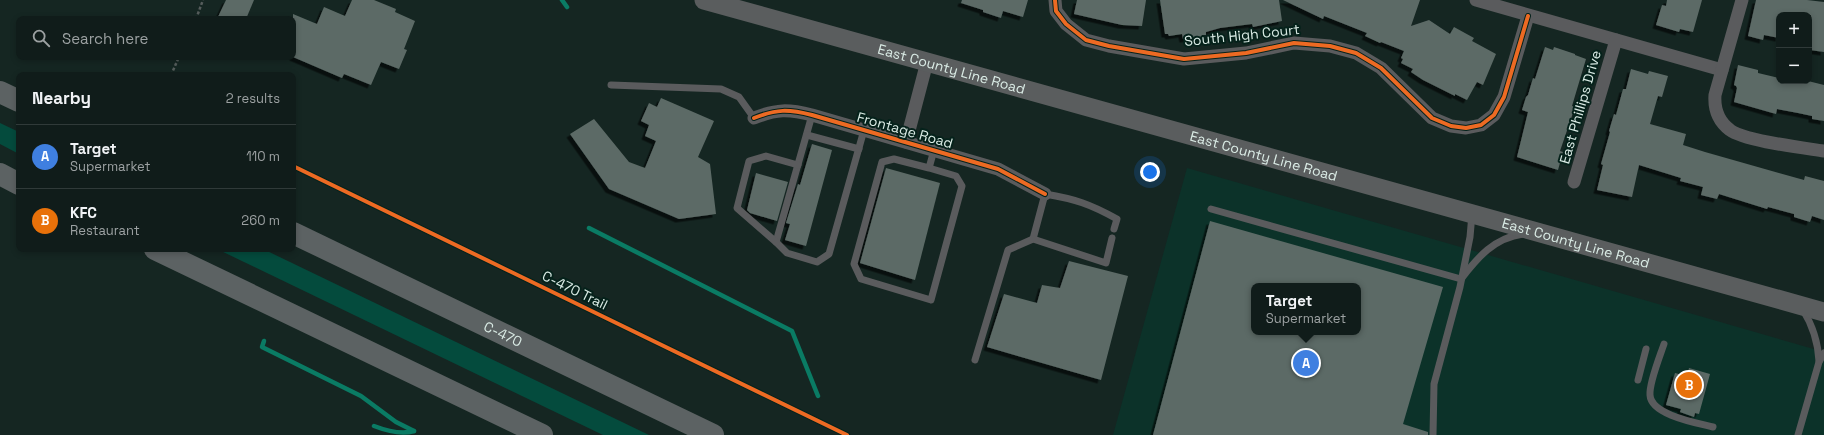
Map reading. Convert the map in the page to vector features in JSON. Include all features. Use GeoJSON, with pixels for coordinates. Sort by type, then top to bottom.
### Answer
{"type":"FeatureCollection","features":[{"type":"Feature","properties":{"kind":"highway"},"geometry":{"type":"LineString","coordinates":[[0,92],[16,100]]}},
{"type":"Feature","properties":{"kind":"highway"},"geometry":{"type":"LineString","coordinates":[[0,174],[16,182]]}},
{"type":"Feature","properties":{"kind":"highway","name":"C-470"},"geometry":{"type":"LineString","coordinates":[[296,234],[713,435]]}},
{"type":"Feature","properties":{"kind":"highway"},"geometry":{"type":"LineString","coordinates":[[161,252],[542,435]]}},
{"type":"Feature","properties":{"kind":"main road","name":"East County Line Road"},"geometry":{"type":"LineString","coordinates":[[704,0],[1824,312]]}},
{"type":"Feature","properties":{"kind":"street","name":"South High Court"},"geometry":{"type":"LineString","coordinates":[[1055,0],[1056,11],[1066,24],[1086,40],[1109,46],[1184,59],[1246,53],[1294,44],[1336,48],[1356,53],[1381,68],[1432,118],[1451,126],[1466,128],[1481,125],[1494,115],[1504,97],[1528,16]]}},
{"type":"Feature","properties":{"kind":"street","name":"East Phillips Drive"},"geometry":{"type":"LineString","coordinates":[[1476,0],[1722,70]]}},
{"type":"Feature","properties":{"kind":"street"},"geometry":{"type":"LineString","coordinates":[[1742,0],[1714,95],[1714,104],[1718,118],[1730,131],[1740,135],[1790,146],[1824,151]]}},
{"type":"Feature","properties":{"kind":"street","name":"East Phillips Drive"},"geometry":{"type":"LineString","coordinates":[[1574,182],[1616,40]]}},
{"type":"Feature","properties":{"kind":"street"},"geometry":{"type":"LineString","coordinates":[[906,142],[927,62]]}},
{"type":"Feature","properties":{"kind":"street","name":"Frontage Road"},"geometry":{"type":"LineString","coordinates":[[754,118],[777,110],[790,110],[812,115],[998,169],[1045,194]]}},
{"type":"Feature","properties":{"kind":"lane"},"geometry":{"type":"LineString","coordinates":[[611,85],[721,89],[739,97],[754,118]]}},
{"type":"Feature","properties":{"kind":"lane"},"geometry":{"type":"LineString","coordinates":[[776,242],[812,115]]}},
{"type":"Feature","properties":{"kind":"lane"},"geometry":{"type":"LineString","coordinates":[[798,164],[766,156],[749,161],[736,208],[776,242],[786,253],[817,262],[829,254],[864,130]]}},
{"type":"Feature","properties":{"kind":"lane"},"geometry":{"type":"LineString","coordinates":[[806,135],[859,149]]}},
{"type":"Feature","properties":{"kind":"lane"},"geometry":{"type":"LineString","coordinates":[[929,168],[934,150]]}},
{"type":"Feature","properties":{"kind":"lane"},"geometry":{"type":"LineString","coordinates":[[894,159],[929,168],[956,176],[962,186],[931,300],[861,280],[854,264],[882,162],[894,159]]}},
{"type":"Feature","properties":{"kind":"lane"},"geometry":{"type":"LineString","coordinates":[[1033,239],[1045,194],[1090,204],[1117,219],[1114,229]]}},
{"type":"Feature","properties":{"kind":"lane"},"geometry":{"type":"LineString","coordinates":[[1211,209],[1461,279]]}},
{"type":"Feature","properties":{"kind":"lane"},"geometry":{"type":"LineString","coordinates":[[1433,435],[1434,384],[1461,279],[1470,237],[1472,214]]}},
{"type":"Feature","properties":{"kind":"lane"},"geometry":{"type":"LineString","coordinates":[[1461,279],[1482,253],[1492,245],[1514,235],[1539,232]]}},
{"type":"Feature","properties":{"kind":"lane"},"geometry":{"type":"LineString","coordinates":[[976,360],[1008,250],[1033,239],[1106,263],[1112,238]]}},
{"type":"Feature","properties":{"kind":"lane"},"geometry":{"type":"LineString","coordinates":[[1800,305],[1813,331],[1818,350],[1819,362]]}},
{"type":"Feature","properties":{"kind":"lane"},"geometry":{"type":"LineString","coordinates":[[1664,344],[1650,395],[1652,402],[1656,407],[1664,412],[1713,427]]}},
{"type":"Feature","properties":{"kind":"lane"},"geometry":{"type":"LineString","coordinates":[[1638,380],[1646,349]]}},
{"type":"Feature","properties":{"kind":"lane"},"geometry":{"type":"LineString","coordinates":[[1798,435],[1819,362],[1824,353]]}},
{"type":"Feature","properties":{"kind":"path"},"geometry":{"type":"LineString","coordinates":[[197,16],[203,0]]}},
{"type":"Feature","properties":{"kind":"path"},"geometry":{"type":"LineString","coordinates":[[172,72],[178,60]]}},
{"type":"Feature","properties":{"kind":"shaded area"},"geometry":{"type":"Polygon","coordinates":[[[0,123],[16,131],[16,152],[0,144],[0,123]]]}},
{"type":"Feature","properties":{"kind":"shaded area"},"geometry":{"type":"Polygon","coordinates":[[[1187,168],[1824,352],[1824,435],[1113,435],[1187,168]]]}},
{"type":"Feature","properties":{"kind":"shaded area"},"geometry":{"type":"Polygon","coordinates":[[[223,252],[269,252],[649,435],[603,435],[223,252]]]}},
{"type":"Feature","properties":{"kind":"building"},"geometry":{"type":"Polygon","coordinates":[[[226,0],[254,0],[247,16],[218,16],[226,0]]]}},
{"type":"Feature","properties":{"kind":"building"},"geometry":{"type":"Polygon","coordinates":[[[352,0],[374,0],[396,9],[395,12],[415,21],[404,49],[407,50],[399,69],[381,62],[371,85],[344,74],[342,78],[296,58],[296,16],[293,16],[293,14],[317,24],[324,7],[345,16],[352,0]]]}},
{"type":"Feature","properties":{"kind":"building"},"geometry":{"type":"Polygon","coordinates":[[[962,0],[1028,0],[1023,17],[1003,11],[1001,18],[961,3],[962,0]]]}},
{"type":"Feature","properties":{"kind":"building"},"geometry":{"type":"Polygon","coordinates":[[[1077,0],[1146,0],[1142,26],[1122,25],[1074,14],[1077,0]]]}},
{"type":"Feature","properties":{"kind":"building"},"geometry":{"type":"Polygon","coordinates":[[[1160,0],[1279,0],[1282,21],[1253,27],[1252,24],[1220,28],[1206,32],[1206,35],[1202,35],[1202,37],[1183,39],[1182,34],[1169,36],[1168,34],[1165,34],[1160,0]]]}},
{"type":"Feature","properties":{"kind":"building"},"geometry":{"type":"Polygon","coordinates":[[[1283,0],[1420,0],[1411,26],[1429,20],[1450,34],[1454,27],[1474,38],[1472,41],[1496,54],[1483,85],[1477,82],[1467,100],[1455,94],[1455,96],[1423,80],[1411,72],[1413,69],[1401,63],[1403,59],[1401,58],[1404,51],[1365,36],[1367,33],[1324,16],[1323,19],[1283,0]]]}},
{"type":"Feature","properties":{"kind":"building"},"geometry":{"type":"Polygon","coordinates":[[[1667,0],[1702,0],[1693,32],[1680,29],[1679,32],[1656,25],[1662,5],[1666,6],[1667,0]]]}},
{"type":"Feature","properties":{"kind":"building"},"geometry":{"type":"Polygon","coordinates":[[[1756,0],[1807,0],[1824,2],[1824,52],[1812,50],[1812,12],[1776,12],[1776,37],[1764,35],[1763,40],[1748,36],[1756,0]]]}},
{"type":"Feature","properties":{"kind":"building"},"geometry":{"type":"Polygon","coordinates":[[[1545,47],[1553,50],[1554,47],[1586,59],[1572,106],[1575,107],[1560,151],[1563,152],[1558,170],[1517,157],[1528,112],[1522,110],[1533,78],[1535,79],[1545,47]]]}},
{"type":"Feature","properties":{"kind":"building"},"geometry":{"type":"Polygon","coordinates":[[[1738,65],[1758,70],[1758,73],[1776,77],[1776,84],[1812,84],[1812,82],[1824,85],[1824,121],[1812,119],[1812,116],[1777,109],[1776,114],[1734,102],[1737,88],[1734,85],[1738,65]]]}},
{"type":"Feature","properties":{"kind":"building"},"geometry":{"type":"Polygon","coordinates":[[[1631,69],[1648,74],[1649,71],[1668,76],[1662,97],[1658,96],[1650,124],[1686,134],[1683,145],[1804,180],[1805,176],[1824,181],[1824,220],[1812,216],[1810,222],[1794,217],[1794,214],[1768,207],[1767,209],[1719,194],[1717,199],[1701,195],[1703,187],[1680,181],[1681,178],[1639,165],[1632,197],[1597,190],[1603,165],[1601,164],[1610,132],[1609,131],[1614,114],[1616,115],[1623,89],[1626,89],[1631,69]]]}},
{"type":"Feature","properties":{"kind":"building"},"geometry":{"type":"Polygon","coordinates":[[[661,98],[714,121],[698,157],[710,164],[716,214],[679,219],[609,189],[570,134],[594,119],[629,162],[645,168],[656,141],[645,136],[649,125],[641,121],[649,103],[657,107],[661,98]]]}},
{"type":"Feature","properties":{"kind":"building"},"geometry":{"type":"Polygon","coordinates":[[[812,144],[832,150],[806,246],[785,240],[790,224],[786,223],[798,184],[800,185],[812,144]]]}},
{"type":"Feature","properties":{"kind":"building"},"geometry":{"type":"Polygon","coordinates":[[[886,168],[940,183],[915,280],[860,263],[886,168]]]}},
{"type":"Feature","properties":{"kind":"building"},"geometry":{"type":"Polygon","coordinates":[[[756,173],[788,182],[777,221],[750,213],[747,210],[756,173]]]}},
{"type":"Feature","properties":{"kind":"building"},"geometry":{"type":"Polygon","coordinates":[[[1210,221],[1443,287],[1403,424],[1428,432],[1428,435],[1153,435],[1210,221]]]}},
{"type":"Feature","properties":{"kind":"building"},"geometry":{"type":"Polygon","coordinates":[[[1069,261],[1128,276],[1101,380],[987,347],[1004,294],[1037,303],[1042,285],[1060,288],[1069,261]]]}},
{"type":"Feature","properties":{"kind":"building"},"geometry":{"type":"Polygon","coordinates":[[[1689,368],[1710,374],[1699,414],[1695,413],[1694,417],[1680,412],[1681,409],[1666,405],[1675,373],[1687,376],[1689,368]]]}},
{"type":"Feature","properties":{"kind":"waterway"},"geometry":{"type":"LineString","coordinates":[[562,0],[567,7]]}},
{"type":"Feature","properties":{"kind":"waterway"},"geometry":{"type":"LineString","coordinates":[[589,228],[792,331],[818,396]]}},
{"type":"Feature","properties":{"kind":"waterway"},"geometry":{"type":"LineString","coordinates":[[264,341],[262,347],[361,396],[396,422],[414,431]]}},
{"type":"Feature","properties":{"kind":"waterway"},"geometry":{"type":"LineString","coordinates":[[374,426],[394,432],[404,433],[414,431]]}},
{"type":"Feature","properties":{"kind":"cycle path"},"geometry":{"type":"LineString","coordinates":[[1055,0],[1056,11],[1066,24],[1086,40],[1109,46],[1184,59],[1246,53],[1294,43],[1330,46],[1356,53],[1381,68],[1432,118],[1451,126],[1466,128],[1481,125],[1494,115],[1504,97],[1528,16]]}},
{"type":"Feature","properties":{"kind":"cycle path"},"geometry":{"type":"LineString","coordinates":[[754,118],[769,113],[783,111],[812,115],[998,169],[1045,194]]}},
{"type":"Feature","properties":{"kind":"cycle path","name":"C-470 Trail"},"geometry":{"type":"LineString","coordinates":[[296,167],[847,435]]}},
{"type":"Feature","properties":{"kind":"place","name":"Target"},"geometry":{"type":"Point","coordinates":[1306,363]}},
{"type":"Feature","properties":{"kind":"place","name":"KFC"},"geometry":{"type":"Point","coordinates":[1689,385]}}]}
